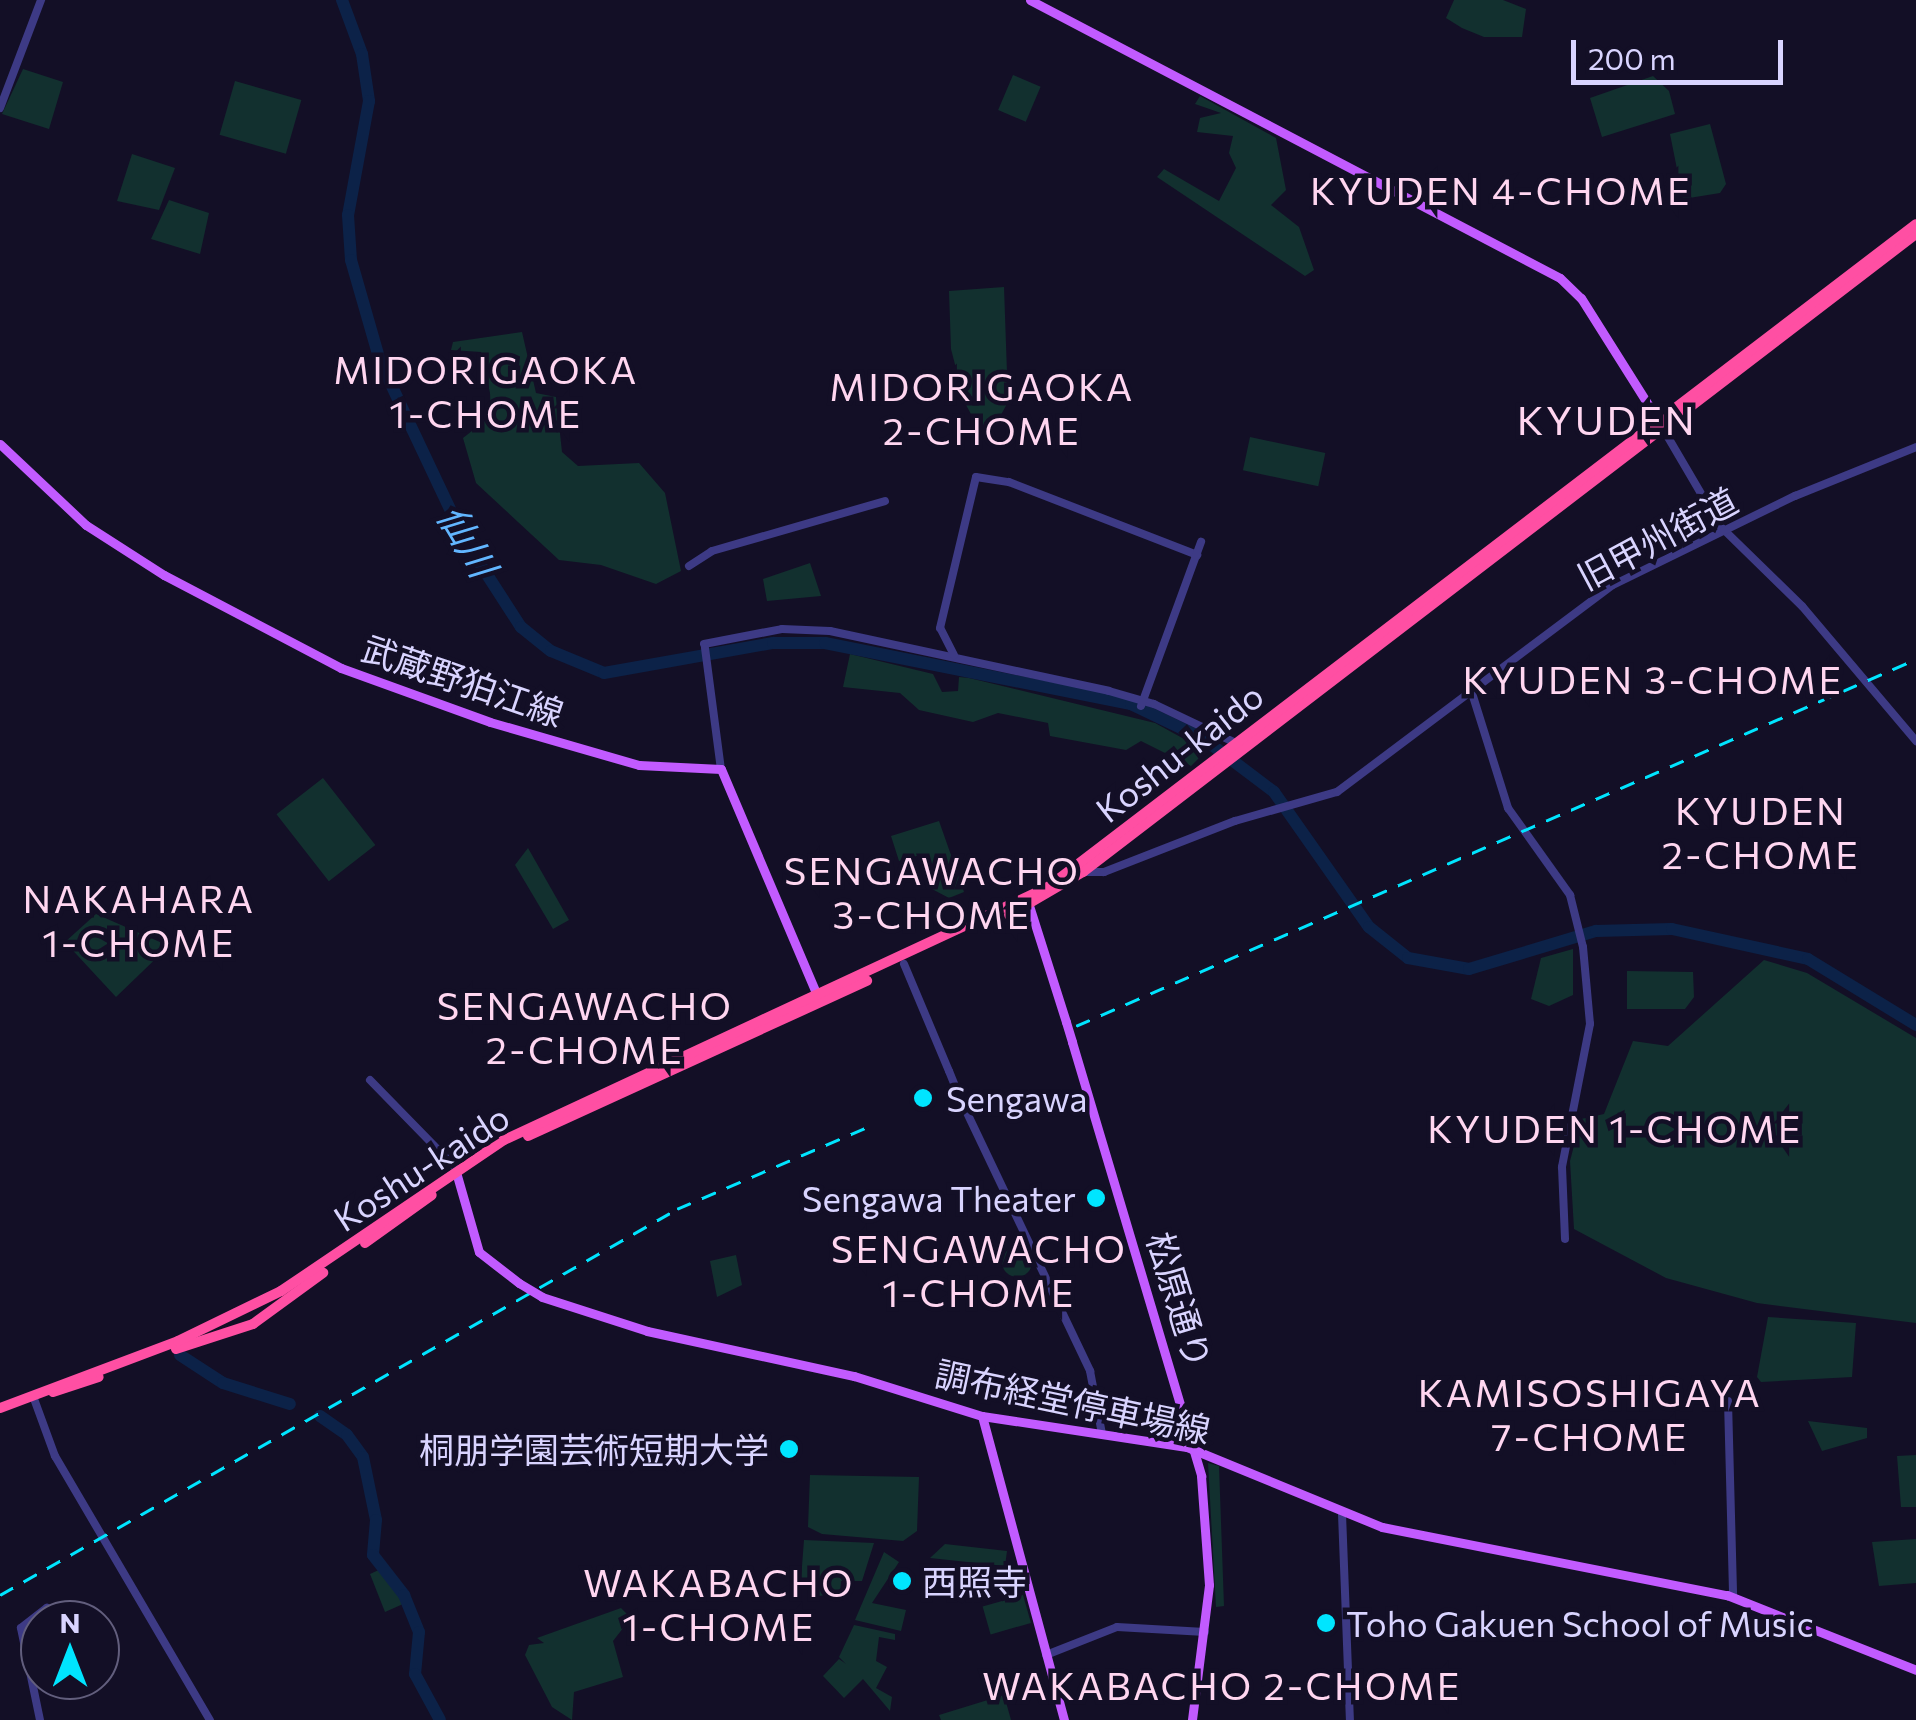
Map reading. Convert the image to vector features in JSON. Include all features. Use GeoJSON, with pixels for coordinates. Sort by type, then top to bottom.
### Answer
{"type":"FeatureCollection","features":[{"type":"Feature","properties":{"kind":"highway","name":"Koshu-kaido"},"geometry":{"type":"LineString","coordinates":[[1077,871],[1916,224]]}},
{"type":"Feature","properties":{"kind":"highway","name":"Koshu-kaido"},"geometry":{"type":"LineString","coordinates":[[1660,423],[1916,234]]}},
{"type":"Feature","properties":{"kind":"highway","name":"Koshu-kaido"},"geometry":{"type":"LineString","coordinates":[[818,999],[904,964],[1029,902],[1107,852],[1220,757]]}},
{"type":"Feature","properties":{"kind":"highway","name":"Koshu-kaido"},"geometry":{"type":"LineString","coordinates":[[0,1408],[178,1341],[294,1284],[521,1132],[1029,902]]}},
{"type":"Feature","properties":{"kind":"highway","name":"Koshu-kaido"},"geometry":{"type":"LineString","coordinates":[[33,1396],[253,1324],[455,1174]]}},
{"type":"Feature","properties":{"kind":"main road"},"geometry":{"type":"LineString","coordinates":[[1030,0],[1560,278],[1581,298],[1660,423]]}},
{"type":"Feature","properties":{"kind":"main road","name":"武蔵野狛江線"},"geometry":{"type":"LineString","coordinates":[[0,444],[86,525],[164,575],[342,668],[490,722],[642,766],[720,769]]}},
{"type":"Feature","properties":{"kind":"main road"},"geometry":{"type":"LineString","coordinates":[[720,769],[818,999]]}},
{"type":"Feature","properties":{"kind":"main road","name":"松原通り"},"geometry":{"type":"LineString","coordinates":[[1029,902],[1194,1450],[1209,1545],[1204,1632],[1192,1720]]}},
{"type":"Feature","properties":{"kind":"main road","name":"調布経堂停車場線"},"geometry":{"type":"LineString","coordinates":[[455,1174],[479,1252],[542,1296],[640,1330],[854,1376],[982,1416],[1194,1450],[1268,1476],[1342,1514],[1414,1536],[1733,1597],[1916,1670]]}},
{"type":"Feature","properties":{"kind":"main road"},"geometry":{"type":"LineString","coordinates":[[982,1416],[1064,1720]]}},
{"type":"Feature","properties":{"kind":"street"},"geometry":{"type":"LineString","coordinates":[[0,108],[41,0]]}},
{"type":"Feature","properties":{"kind":"street"},"geometry":{"type":"LineString","coordinates":[[1660,423],[1726,531],[1802,606],[1916,741]]}},
{"type":"Feature","properties":{"kind":"street","name":"旧甲州街道"},"geometry":{"type":"LineString","coordinates":[[1112,870],[1358,780],[1613,585],[1916,447]]}},
{"type":"Feature","properties":{"kind":"street"},"geometry":{"type":"LineString","coordinates":[[954,654],[940,628],[976,478],[1008,482],[1196,555]]}},
{"type":"Feature","properties":{"kind":"street"},"geometry":{"type":"LineString","coordinates":[[690,566],[712,552],[885,502]]}},
{"type":"Feature","properties":{"kind":"street"},"geometry":{"type":"LineString","coordinates":[[1144,704],[1201,542]]}},
{"type":"Feature","properties":{"kind":"street"},"geometry":{"type":"LineString","coordinates":[[720,769],[705,646],[807,629],[954,654],[1144,704],[1237,745]]}},
{"type":"Feature","properties":{"kind":"street"},"geometry":{"type":"LineString","coordinates":[[1472,694],[1508,808],[1570,895],[1580,931],[1590,1024],[1562,1167],[1565,1239]]}},
{"type":"Feature","properties":{"kind":"street"},"geometry":{"type":"LineString","coordinates":[[1077,871],[1112,870],[1107,852]]}},
{"type":"Feature","properties":{"kind":"street"},"geometry":{"type":"LineString","coordinates":[[904,964],[959,1096],[1090,1371],[1102,1434]]}},
{"type":"Feature","properties":{"kind":"street"},"geometry":{"type":"LineString","coordinates":[[370,1080],[455,1174]]}},
{"type":"Feature","properties":{"kind":"street"},"geometry":{"type":"LineString","coordinates":[[33,1396],[55,1456],[101,1526],[210,1720]]}},
{"type":"Feature","properties":{"kind":"street"},"geometry":{"type":"LineString","coordinates":[[1728,1401],[1733,1597]]}},
{"type":"Feature","properties":{"kind":"street"},"geometry":{"type":"LineString","coordinates":[[1342,1514],[1350,1720]]}},
{"type":"Feature","properties":{"kind":"street"},"geometry":{"type":"LineString","coordinates":[[1046,1655],[1116,1627],[1204,1632]]}},
{"type":"Feature","properties":{"kind":"green space"},"geometry":{"type":"Polygon","coordinates":[[[1454,0],[1503,0],[1526,9],[1522,37],[1484,37],[1462,28],[1446,18],[1454,0]]]}},
{"type":"Feature","properties":{"kind":"green space"},"geometry":{"type":"Polygon","coordinates":[[[23,69],[63,82],[49,129],[2,114],[23,69]]]}},
{"type":"Feature","properties":{"kind":"green space"},"geometry":{"type":"Polygon","coordinates":[[[1013,75],[1041,87],[1026,122],[998,110],[1013,75]]]}},
{"type":"Feature","properties":{"kind":"green space"},"geometry":{"type":"Polygon","coordinates":[[[1653,76],[1669,91],[1675,114],[1602,137],[1590,98],[1653,76]]]}},
{"type":"Feature","properties":{"kind":"green space"},"geometry":{"type":"Polygon","coordinates":[[[235,81],[301,100],[286,154],[220,135],[235,81]]]}},
{"type":"Feature","properties":{"kind":"green space"},"geometry":{"type":"Polygon","coordinates":[[[1200,96],[1276,138],[1286,190],[1271,205],[1299,227],[1314,270],[1305,276],[1157,177],[1164,169],[1219,201],[1236,168],[1229,153],[1233,136],[1197,132],[1200,118],[1221,113],[1195,104],[1200,96]]]}},
{"type":"Feature","properties":{"kind":"green space"},"geometry":{"type":"Polygon","coordinates":[[[1710,124],[1726,184],[1720,193],[1683,199],[1670,134],[1710,124]]]}},
{"type":"Feature","properties":{"kind":"green space"},"geometry":{"type":"Polygon","coordinates":[[[132,154],[175,168],[159,210],[117,201],[132,154]]]}},
{"type":"Feature","properties":{"kind":"green space"},"geometry":{"type":"Polygon","coordinates":[[[169,200],[209,213],[200,254],[151,239],[169,200]]]}},
{"type":"Feature","properties":{"kind":"green space"},"geometry":{"type":"Polygon","coordinates":[[[1004,287],[1008,402],[986,442],[965,403],[951,349],[949,291],[1004,287]]]}},
{"type":"Feature","properties":{"kind":"green space"},"geometry":{"type":"Polygon","coordinates":[[[522,332],[536,393],[556,397],[562,452],[578,466],[639,463],[665,493],[681,571],[656,584],[601,565],[559,560],[476,483],[463,438],[491,416],[490,393],[481,352],[451,350],[453,342],[522,332]]]}},
{"type":"Feature","properties":{"kind":"green space"},"geometry":{"type":"Polygon","coordinates":[[[1250,437],[1325,453],[1318,486],[1243,470],[1250,437]]]}},
{"type":"Feature","properties":{"kind":"green space"},"geometry":{"type":"Polygon","coordinates":[[[810,563],[821,596],[767,601],[763,579],[810,563]]]}},
{"type":"Feature","properties":{"kind":"green space"},"geometry":{"type":"Polygon","coordinates":[[[850,654],[933,674],[942,692],[958,691],[959,677],[969,678],[1155,723],[1206,751],[1191,766],[1141,741],[1126,750],[1050,736],[1048,723],[998,713],[973,722],[919,710],[900,693],[843,687],[850,654]]]}},
{"type":"Feature","properties":{"kind":"green space"},"geometry":{"type":"Polygon","coordinates":[[[323,778],[375,845],[329,881],[277,814],[323,778]]]}},
{"type":"Feature","properties":{"kind":"green space"},"geometry":{"type":"Polygon","coordinates":[[[939,821],[964,892],[949,898],[932,889],[920,855],[899,861],[891,836],[939,821]]]}},
{"type":"Feature","properties":{"kind":"green space"},"geometry":{"type":"Polygon","coordinates":[[[528,848],[569,920],[553,929],[515,865],[528,848]]]}},
{"type":"Feature","properties":{"kind":"green space"},"geometry":{"type":"Polygon","coordinates":[[[96,914],[169,946],[116,997],[65,942],[96,914]]]}},
{"type":"Feature","properties":{"kind":"green space"},"geometry":{"type":"Polygon","coordinates":[[[1573,949],[1573,995],[1549,1006],[1531,999],[1541,958],[1573,949]]]}},
{"type":"Feature","properties":{"kind":"green space"},"geometry":{"type":"Polygon","coordinates":[[[1764,960],[1807,973],[1916,1038],[1916,1323],[1757,1303],[1666,1278],[1574,1229],[1570,1161],[1581,1119],[1604,1114],[1633,1041],[1668,1046],[1764,960]]]}},
{"type":"Feature","properties":{"kind":"green space"},"geometry":{"type":"Polygon","coordinates":[[[1627,971],[1693,972],[1694,997],[1685,1009],[1627,1009],[1627,971]]]}},
{"type":"Feature","properties":{"kind":"green space"},"geometry":{"type":"Polygon","coordinates":[[[1017,1247],[1028,1251],[1032,1262],[1028,1273],[1017,1277],[1006,1273],[1002,1262],[1006,1251],[1017,1247]]]}},
{"type":"Feature","properties":{"kind":"green space"},"geometry":{"type":"Polygon","coordinates":[[[736,1255],[742,1285],[717,1297],[710,1261],[736,1255]]]}},
{"type":"Feature","properties":{"kind":"green space"},"geometry":{"type":"Polygon","coordinates":[[[1768,1317],[1856,1323],[1852,1377],[1761,1382],[1757,1377],[1768,1317]]]}},
{"type":"Feature","properties":{"kind":"green space"},"geometry":{"type":"Polygon","coordinates":[[[1808,1421],[1867,1428],[1867,1438],[1822,1451],[1808,1421]]]}},
{"type":"Feature","properties":{"kind":"green space"},"geometry":{"type":"Polygon","coordinates":[[[1916,1455],[1916,1507],[1901,1507],[1897,1456],[1916,1455]]]}},
{"type":"Feature","properties":{"kind":"green space"},"geometry":{"type":"Polygon","coordinates":[[[1208,1463],[1219,1466],[1224,1606],[1216,1607],[1208,1463]]]}},
{"type":"Feature","properties":{"kind":"green space"},"geometry":{"type":"Polygon","coordinates":[[[810,1475],[919,1477],[917,1531],[903,1541],[822,1534],[808,1527],[810,1475]]]}},
{"type":"Feature","properties":{"kind":"green space"},"geometry":{"type":"Polygon","coordinates":[[[1916,1539],[1916,1583],[1879,1586],[1872,1542],[1916,1539]]]}},
{"type":"Feature","properties":{"kind":"green space"},"geometry":{"type":"Polygon","coordinates":[[[804,1540],[874,1543],[862,1581],[841,1581],[840,1593],[812,1597],[801,1579],[804,1540]]]}},
{"type":"Feature","properties":{"kind":"green space"},"geometry":{"type":"Polygon","coordinates":[[[945,1544],[1007,1551],[1005,1566],[930,1558],[945,1544]]]}},
{"type":"Feature","properties":{"kind":"green space"},"geometry":{"type":"Polygon","coordinates":[[[884,1552],[899,1562],[872,1603],[906,1610],[901,1631],[855,1620],[884,1552]]]}},
{"type":"Feature","properties":{"kind":"green space"},"geometry":{"type":"Polygon","coordinates":[[[383,1568],[403,1604],[385,1612],[370,1574],[383,1568]]]}},
{"type":"Feature","properties":{"kind":"green space"},"geometry":{"type":"Polygon","coordinates":[[[1023,1595],[1031,1623],[991,1634],[983,1607],[1023,1595]]]}},
{"type":"Feature","properties":{"kind":"green space"},"geometry":{"type":"Polygon","coordinates":[[[621,1608],[631,1618],[613,1641],[623,1677],[574,1692],[572,1720],[552,1707],[525,1655],[529,1645],[544,1643],[537,1638],[621,1608]]]}},
{"type":"Feature","properties":{"kind":"green space"},"geometry":{"type":"Polygon","coordinates":[[[854,1625],[895,1634],[895,1640],[879,1637],[876,1661],[887,1667],[876,1688],[892,1697],[890,1711],[863,1679],[844,1698],[823,1676],[839,1659],[846,1664],[839,1657],[854,1625]]]}},
{"type":"Feature","properties":{"kind":"green space"},"geometry":{"type":"Polygon","coordinates":[[[1004,1695],[1011,1720],[941,1720],[939,1715],[1004,1695]]]}},
{"type":"Feature","properties":{"kind":"waterway","name":"仙川"},"geometry":{"type":"LineString","coordinates":[[342,0],[362,54],[369,101],[348,215],[351,260],[380,361],[464,539],[521,627],[551,651],[604,673],[773,643],[825,643],[1131,704],[1204,739],[1274,792],[1369,927],[1408,958],[1469,969],[1596,931],[1672,929],[1808,959],[1916,1025]]}},
{"type":"Feature","properties":{"kind":"waterway"},"geometry":{"type":"LineString","coordinates":[[180,1355],[223,1383],[290,1404]]}},
{"type":"Feature","properties":{"kind":"waterway"},"geometry":{"type":"LineString","coordinates":[[320,1416],[347,1435],[363,1457],[376,1520],[373,1555],[404,1595],[419,1632],[415,1674],[440,1720]]}},
{"type":"Feature","properties":{"kind":"railway"},"geometry":{"type":"LineString","coordinates":[[1076,1026],[1916,659]]}},
{"type":"Feature","properties":{"kind":"railway"},"geometry":{"type":"LineString","coordinates":[[0,1595],[677,1209],[872,1125]]}},
{"type":"Feature","properties":{"kind":"place","name":"Sengawa"},"geometry":{"type":"Point","coordinates":[923,1098]}},
{"type":"Feature","properties":{"kind":"place","name":"Sengawa Theater"},"geometry":{"type":"Point","coordinates":[1096,1198]}},
{"type":"Feature","properties":{"kind":"place","name":"桐朋学園芸術短期大学"},"geometry":{"type":"Point","coordinates":[789,1449]}},
{"type":"Feature","properties":{"kind":"place","name":"西照寺"},"geometry":{"type":"Point","coordinates":[902,1581]}},
{"type":"Feature","properties":{"kind":"place","name":"Toho Gakuen School of Music"},"geometry":{"type":"Point","coordinates":[1326,1623]}},
{"type":"Feature","properties":{"kind":"district","name":"KYUDEN 4-CHOME"},"geometry":{"type":"Point","coordinates":[1501,190]}},
{"type":"Feature","properties":{"kind":"district","name":"MIDORIGAOKA 1-CHOME"},"geometry":{"type":"Point","coordinates":[486,391]}},
{"type":"Feature","properties":{"kind":"district","name":"MIDORIGAOKA 2-CHOME"},"geometry":{"type":"Point","coordinates":[982,408]}},
{"type":"Feature","properties":{"kind":"district","name":"KYUDEN"},"geometry":{"type":"Point","coordinates":[1607,419]}},
{"type":"Feature","properties":{"kind":"district","name":"KYUDEN 3-CHOME"},"geometry":{"type":"Point","coordinates":[1653,679]}},
{"type":"Feature","properties":{"kind":"district","name":"KYUDEN 2-CHOME"},"geometry":{"type":"Point","coordinates":[1761,832]}},
{"type":"Feature","properties":{"kind":"district","name":"SENGAWACHO 3-CHOME"},"geometry":{"type":"Point","coordinates":[932,892]}},
{"type":"Feature","properties":{"kind":"district","name":"NAKAHARA 1-CHOME"},"geometry":{"type":"Point","coordinates":[139,920]}},
{"type":"Feature","properties":{"kind":"district","name":"SENGAWACHO 2-CHOME"},"geometry":{"type":"Point","coordinates":[585,1027]}},
{"type":"Feature","properties":{"kind":"district","name":"KYUDEN 1-CHOME"},"geometry":{"type":"Point","coordinates":[1615,1128]}},
{"type":"Feature","properties":{"kind":"district","name":"SENGAWACHO 1-CHOME"},"geometry":{"type":"Point","coordinates":[979,1270]}},
{"type":"Feature","properties":{"kind":"district","name":"KAMISOSHIGAYA 7-CHOME"},"geometry":{"type":"Point","coordinates":[1590,1414]}},
{"type":"Feature","properties":{"kind":"district","name":"WAKABACHO 1-CHOME"},"geometry":{"type":"Point","coordinates":[719,1604]}},
{"type":"Feature","properties":{"kind":"district","name":"WAKABACHO 2-CHOME"},"geometry":{"type":"Point","coordinates":[1222,1685]}}]}
